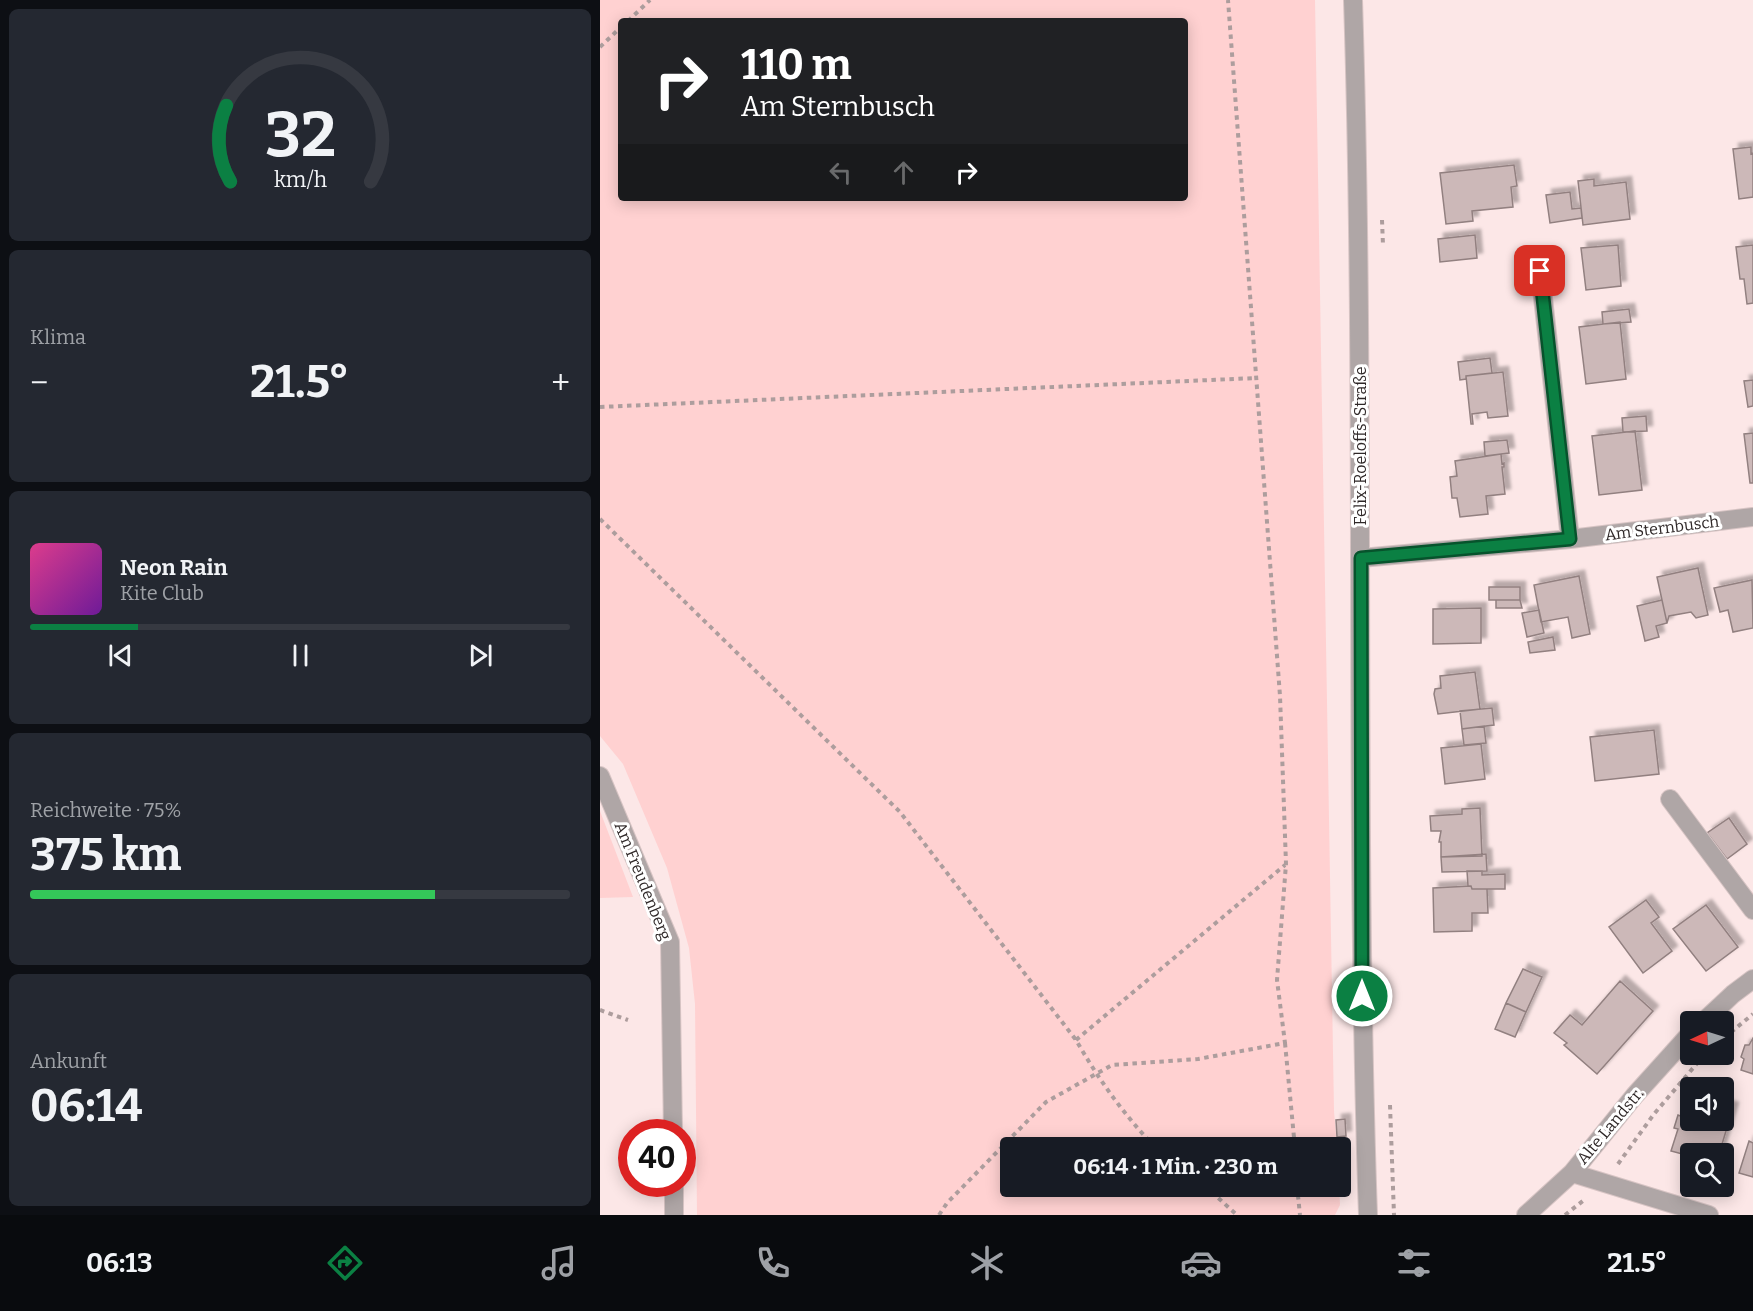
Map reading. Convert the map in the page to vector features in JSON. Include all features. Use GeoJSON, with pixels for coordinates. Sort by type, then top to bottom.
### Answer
{"type":"FeatureCollection","features":[{"type":"Feature","properties":{"kind":"street","name":"Felix-Roeloffs-Straße"},"geometry":{"type":"LineString","coordinates":[[1353,0],[1359,253],[1362,1008],[1368,1215]]}},
{"type":"Feature","properties":{"kind":"street"},"geometry":{"type":"LineString","coordinates":[[1540,271],[1570,539]]}},
{"type":"Feature","properties":{"kind":"street","name":"Am Sternbusch"},"geometry":{"type":"LineString","coordinates":[[1361,558],[1570,539],[1753,517]]}},
{"type":"Feature","properties":{"kind":"street","name":"Am Freudenberg"},"geometry":{"type":"LineString","coordinates":[[600,776],[670,942],[673,1119]]}},
{"type":"Feature","properties":{"kind":"street"},"geometry":{"type":"LineString","coordinates":[[1670,799],[1753,910]]}},
{"type":"Feature","properties":{"kind":"street"},"geometry":{"type":"LineString","coordinates":[[1715,1011],[1753,979]]}},
{"type":"Feature","properties":{"kind":"street","name":"Alte Landstr."},"geometry":{"type":"LineString","coordinates":[[1526,1215],[1572,1173],[1635,1095],[1680,1045]]}},
{"type":"Feature","properties":{"kind":"street"},"geometry":{"type":"LineString","coordinates":[[1572,1173],[1709,1215]]}},
{"type":"Feature","properties":{"kind":"street"},"geometry":{"type":"LineString","coordinates":[[674,1197],[674,1215]]}},
{"type":"Feature","properties":{"kind":"path"},"geometry":{"type":"LineString","coordinates":[[631,18],[650,0]]}},
{"type":"Feature","properties":{"kind":"path"},"geometry":{"type":"LineString","coordinates":[[1228,0],[1280,696],[1286,864],[1277,980],[1286,1043],[1294,1137]]}},
{"type":"Feature","properties":{"kind":"path"},"geometry":{"type":"LineString","coordinates":[[600,47],[618,30]]}},
{"type":"Feature","properties":{"kind":"path"},"geometry":{"type":"LineString","coordinates":[[600,407],[1256,378]]}},
{"type":"Feature","properties":{"kind":"path"},"geometry":{"type":"LineString","coordinates":[[600,519],[900,812],[1076,1040],[1095,1074],[1127,1118],[1145,1137]]}},
{"type":"Feature","properties":{"kind":"path"},"geometry":{"type":"LineString","coordinates":[[1076,1040],[1286,864]]}},
{"type":"Feature","properties":{"kind":"path"},"geometry":{"type":"LineString","coordinates":[[600,1010],[628,1020]]}},
{"type":"Feature","properties":{"kind":"path"},"geometry":{"type":"LineString","coordinates":[[1734,1030],[1753,1014]]}},
{"type":"Feature","properties":{"kind":"path"},"geometry":{"type":"LineString","coordinates":[[939,1215],[947,1203],[1046,1102],[1112,1065],[1198,1059],[1286,1043]]}},
{"type":"Feature","properties":{"kind":"path"},"geometry":{"type":"LineString","coordinates":[[1565,1215],[1603,1184],[1654,1114],[1696,1065]]}},
{"type":"Feature","properties":{"kind":"path"},"geometry":{"type":"LineString","coordinates":[[1217,1197],[1237,1215]]}},
{"type":"Feature","properties":{"kind":"path"},"geometry":{"type":"LineString","coordinates":[[1298,1197],[1300,1215]]}},
{"type":"Feature","properties":{"kind":"shaded area"},"geometry":{"type":"Polygon","coordinates":[[[600,0],[1315,0],[1336,1137],[1000,1137],[1000,1197],[1340,1197],[1340,1205],[1335,1215],[697,1215],[695,1004],[689,948],[667,868],[623,764],[600,736],[600,0]]]}},
{"type":"Feature","properties":{"kind":"shaded area"},"geometry":{"type":"Polygon","coordinates":[[[600,811],[633,897],[600,898],[600,811]]]}},
{"type":"Feature","properties":{"kind":"building"},"geometry":{"type":"Polygon","coordinates":[[[1751,147],[1753,197],[1739,199],[1733,149],[1751,147]]]}},
{"type":"Feature","properties":{"kind":"building"},"geometry":{"type":"Polygon","coordinates":[[[1514,165],[1517,186],[1511,187],[1513,207],[1472,211],[1473,221],[1446,224],[1440,173],[1514,165]]]}},
{"type":"Feature","properties":{"kind":"building"},"geometry":{"type":"Polygon","coordinates":[[[1594,179],[1594,186],[1626,182],[1630,219],[1583,225],[1578,181],[1594,179]]]}},
{"type":"Feature","properties":{"kind":"building"},"geometry":{"type":"Polygon","coordinates":[[[1570,192],[1572,209],[1581,208],[1582,218],[1550,223],[1546,195],[1570,192]]]}},
{"type":"Feature","properties":{"kind":"building"},"geometry":{"type":"Polygon","coordinates":[[[1475,235],[1477,258],[1440,262],[1438,239],[1475,235]]]}},
{"type":"Feature","properties":{"kind":"building"},"geometry":{"type":"Polygon","coordinates":[[[1618,245],[1621,286],[1586,290],[1581,248],[1618,245]]]}},
{"type":"Feature","properties":{"kind":"building"},"geometry":{"type":"Polygon","coordinates":[[[1753,245],[1753,303],[1747,304],[1744,279],[1740,279],[1736,247],[1753,245]]]}},
{"type":"Feature","properties":{"kind":"building"},"geometry":{"type":"Polygon","coordinates":[[[1629,309],[1631,322],[1603,324],[1602,312],[1629,309]]]}},
{"type":"Feature","properties":{"kind":"building"},"geometry":{"type":"Polygon","coordinates":[[[1620,322],[1626,379],[1586,384],[1579,327],[1620,322]]]}},
{"type":"Feature","properties":{"kind":"building"},"geometry":{"type":"Polygon","coordinates":[[[1490,358],[1492,373],[1466,376],[1466,379],[1460,380],[1458,362],[1490,358]]]}},
{"type":"Feature","properties":{"kind":"building"},"geometry":{"type":"Polygon","coordinates":[[[1503,372],[1508,416],[1488,418],[1487,412],[1472,414],[1473,424],[1471,424],[1466,376],[1503,372]]]}},
{"type":"Feature","properties":{"kind":"building"},"geometry":{"type":"Polygon","coordinates":[[[1753,380],[1753,406],[1748,407],[1744,381],[1753,380]]]}},
{"type":"Feature","properties":{"kind":"building"},"geometry":{"type":"Polygon","coordinates":[[[1646,416],[1647,431],[1623,432],[1622,418],[1646,416]]]}},
{"type":"Feature","properties":{"kind":"building"},"geometry":{"type":"Polygon","coordinates":[[[1635,431],[1642,490],[1599,495],[1592,436],[1635,431]]]}},
{"type":"Feature","properties":{"kind":"building"},"geometry":{"type":"Polygon","coordinates":[[[1753,433],[1753,483],[1750,483],[1744,434],[1753,433]]]}},
{"type":"Feature","properties":{"kind":"building"},"geometry":{"type":"Polygon","coordinates":[[[1507,440],[1509,453],[1485,456],[1484,442],[1507,440]]]}},
{"type":"Feature","properties":{"kind":"building"},"geometry":{"type":"Polygon","coordinates":[[[1501,454],[1502,464],[1504,463],[1502,467],[1505,494],[1486,496],[1488,514],[1460,517],[1457,498],[1452,498],[1450,477],[1457,476],[1455,461],[1501,454]]]}},
{"type":"Feature","properties":{"kind":"building"},"geometry":{"type":"Polygon","coordinates":[[[1698,568],[1708,615],[1696,618],[1691,612],[1669,616],[1667,623],[1657,577],[1698,568]]]}},
{"type":"Feature","properties":{"kind":"building"},"geometry":{"type":"Polygon","coordinates":[[[1579,576],[1590,634],[1572,638],[1568,617],[1541,622],[1534,585],[1579,576]]]}},
{"type":"Feature","properties":{"kind":"building"},"geometry":{"type":"Polygon","coordinates":[[[1752,580],[1753,628],[1733,632],[1728,610],[1720,612],[1714,588],[1752,580]]]}},
{"type":"Feature","properties":{"kind":"building"},"geometry":{"type":"Polygon","coordinates":[[[1489,587],[1520,587],[1520,600],[1489,600],[1489,587]]]}},
{"type":"Feature","properties":{"kind":"building"},"geometry":{"type":"Polygon","coordinates":[[[1496,600],[1520,600],[1522,608],[1496,608],[1496,600]]]}},
{"type":"Feature","properties":{"kind":"building"},"geometry":{"type":"Polygon","coordinates":[[[1662,600],[1667,623],[1656,626],[1659,637],[1645,641],[1637,606],[1662,600]]]}},
{"type":"Feature","properties":{"kind":"building"},"geometry":{"type":"Polygon","coordinates":[[[1481,608],[1481,643],[1433,644],[1433,609],[1481,608]]]}},
{"type":"Feature","properties":{"kind":"building"},"geometry":{"type":"Polygon","coordinates":[[[1539,610],[1544,633],[1527,637],[1522,613],[1539,610]]]}},
{"type":"Feature","properties":{"kind":"building"},"geometry":{"type":"Polygon","coordinates":[[[1553,637],[1555,650],[1530,653],[1528,642],[1553,637]]]}},
{"type":"Feature","properties":{"kind":"building"},"geometry":{"type":"Polygon","coordinates":[[[1475,672],[1480,709],[1438,714],[1434,694],[1435,689],[1441,688],[1440,676],[1475,672]]]}},
{"type":"Feature","properties":{"kind":"building"},"geometry":{"type":"Polygon","coordinates":[[[1492,708],[1494,725],[1462,729],[1460,711],[1492,708]]]}},
{"type":"Feature","properties":{"kind":"building"},"geometry":{"type":"Polygon","coordinates":[[[1484,726],[1486,743],[1464,745],[1462,729],[1484,726]]]}},
{"type":"Feature","properties":{"kind":"building"},"geometry":{"type":"Polygon","coordinates":[[[1654,730],[1659,774],[1595,781],[1590,737],[1654,730]]]}},
{"type":"Feature","properties":{"kind":"building"},"geometry":{"type":"Polygon","coordinates":[[[1481,744],[1485,779],[1445,784],[1441,748],[1481,744]]]}},
{"type":"Feature","properties":{"kind":"building"},"geometry":{"type":"Polygon","coordinates":[[[1480,808],[1482,856],[1441,857],[1441,842],[1439,842],[1441,831],[1431,831],[1430,816],[1462,814],[1462,809],[1480,808]]]}},
{"type":"Feature","properties":{"kind":"building"},"geometry":{"type":"Polygon","coordinates":[[[1729,818],[1747,844],[1727,859],[1707,833],[1729,818]]]}},
{"type":"Feature","properties":{"kind":"building"},"geometry":{"type":"Polygon","coordinates":[[[1486,854],[1487,871],[1442,872],[1441,857],[1486,854]]]}},
{"type":"Feature","properties":{"kind":"building"},"geometry":{"type":"Polygon","coordinates":[[[1467,871],[1482,871],[1482,875],[1505,874],[1505,889],[1472,889],[1468,886],[1467,871]]]}},
{"type":"Feature","properties":{"kind":"building"},"geometry":{"type":"Polygon","coordinates":[[[1471,886],[1472,889],[1487,889],[1488,913],[1472,913],[1472,931],[1434,932],[1433,888],[1471,886]]]}},
{"type":"Feature","properties":{"kind":"building"},"geometry":{"type":"Polygon","coordinates":[[[1646,900],[1659,917],[1651,923],[1672,951],[1643,973],[1609,927],[1646,900]]]}},
{"type":"Feature","properties":{"kind":"building"},"geometry":{"type":"Polygon","coordinates":[[[1706,905],[1738,947],[1706,971],[1673,929],[1706,905]]]}},
{"type":"Feature","properties":{"kind":"building"},"geometry":{"type":"Polygon","coordinates":[[[1523,969],[1542,977],[1526,1012],[1506,1003],[1523,969]]]}},
{"type":"Feature","properties":{"kind":"building"},"geometry":{"type":"Polygon","coordinates":[[[1620,981],[1653,1011],[1597,1074],[1554,1033],[1570,1015],[1582,1025],[1620,981]]]}},
{"type":"Feature","properties":{"kind":"building"},"geometry":{"type":"Polygon","coordinates":[[[1506,1003],[1526,1012],[1515,1037],[1495,1029],[1506,1003]]]}},
{"type":"Feature","properties":{"kind":"building"},"geometry":{"type":"Polygon","coordinates":[[[1753,1038],[1753,1074],[1741,1070],[1744,1059],[1741,1057],[1745,1045],[1749,1045],[1753,1038]]]}},
{"type":"Feature","properties":{"kind":"building"},"geometry":{"type":"Polygon","coordinates":[[[1678,1115],[1680,1116],[1680,1131],[1726,1131],[1722,1143],[1680,1143],[1680,1153],[1671,1151],[1678,1129],[1674,1128],[1678,1115]]]}},
{"type":"Feature","properties":{"kind":"building"},"geometry":{"type":"Polygon","coordinates":[[[1345,1119],[1346,1136],[1337,1137],[1336,1120],[1345,1119]]]}},
{"type":"Feature","properties":{"kind":"building"},"geometry":{"type":"Polygon","coordinates":[[[1749,1141],[1753,1143],[1753,1177],[1739,1173],[1749,1141]]]}},
{"type":"Feature","properties":{"kind":"route"},"geometry":{"type":"LineString","coordinates":[[1362,996],[1361,558],[1382,558],[1570,539],[1540,271]]}}]}
